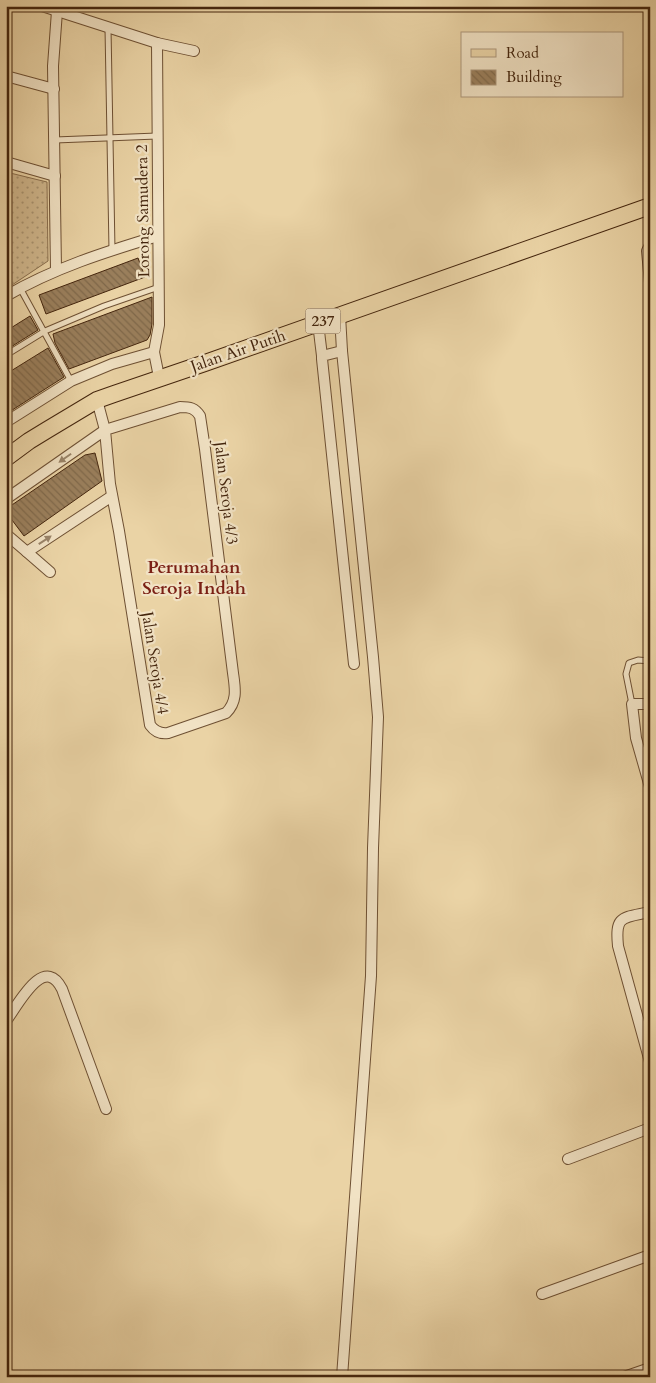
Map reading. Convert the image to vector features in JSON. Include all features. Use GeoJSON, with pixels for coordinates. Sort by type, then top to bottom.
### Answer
{"type":"FeatureCollection","features":[{"type":"Feature","properties":{"kind":"main road","name":"Jalan Air Putih"},"geometry":{"type":"LineString","coordinates":[[6,458],[29,441],[97,400],[650,206]]}},
{"type":"Feature","properties":{"kind":"street"},"geometry":{"type":"LineString","coordinates":[[42,6],[157,43],[194,51]]}},
{"type":"Feature","properties":{"kind":"street"},"geometry":{"type":"LineString","coordinates":[[56,11],[54,89],[56,270]]}},
{"type":"Feature","properties":{"kind":"street","name":"Lorong Samudera 2"},"geometry":{"type":"LineString","coordinates":[[157,43],[160,325],[154,352],[159,377]]}},
{"type":"Feature","properties":{"kind":"street"},"geometry":{"type":"LineString","coordinates":[[6,76],[54,89]]}},
{"type":"Feature","properties":{"kind":"street"},"geometry":{"type":"LineString","coordinates":[[6,162],[55,176]]}},
{"type":"Feature","properties":{"kind":"street"},"geometry":{"type":"LineString","coordinates":[[6,296],[56,270],[158,236]]}},
{"type":"Feature","properties":{"kind":"street"},"geometry":{"type":"LineString","coordinates":[[649,246],[646,252],[650,283]]}},
{"type":"Feature","properties":{"kind":"street"},"geometry":{"type":"LineString","coordinates":[[340,315],[378,717],[372,848],[371,976],[342,1377]]}},
{"type":"Feature","properties":{"kind":"street"},"geometry":{"type":"LineString","coordinates":[[318,323],[354,664]]}},
{"type":"Feature","properties":{"kind":"street"},"geometry":{"type":"LineString","coordinates":[[322,356],[342,351]]}},
{"type":"Feature","properties":{"kind":"street"},"geometry":{"type":"LineString","coordinates":[[6,422],[71,381],[112,364],[154,352]]}},
{"type":"Feature","properties":{"kind":"street","name":"Jalan Seroja 4/4"},"geometry":{"type":"LineString","coordinates":[[97,400],[104,430],[112,496],[150,725],[157,732],[162,734],[168,733],[226,713],[231,708]]}},
{"type":"Feature","properties":{"kind":"street","name":"Jalan Seroja 4/3"},"geometry":{"type":"LineString","coordinates":[[104,430],[158,413],[188,407],[193,408],[200,416],[235,694],[231,708]]}},
{"type":"Feature","properties":{"kind":"street"},"geometry":{"type":"LineString","coordinates":[[6,499],[104,430]]}},
{"type":"Feature","properties":{"kind":"street"},"geometry":{"type":"LineString","coordinates":[[27,552],[112,496]]}},
{"type":"Feature","properties":{"kind":"street"},"geometry":{"type":"LineString","coordinates":[[6,534],[50,572]]}},
{"type":"Feature","properties":{"kind":"street"},"geometry":{"type":"LineString","coordinates":[[650,704],[632,704],[636,738],[646,761],[650,787]]}},
{"type":"Feature","properties":{"kind":"street"},"geometry":{"type":"LineString","coordinates":[[650,912],[628,916],[620,921],[616,928],[618,946],[650,1061]]}},
{"type":"Feature","properties":{"kind":"street"},"geometry":{"type":"LineString","coordinates":[[8,1014],[34,981],[42,977],[51,976],[58,980],[106,1108]]}},
{"type":"Feature","properties":{"kind":"street"},"geometry":{"type":"LineString","coordinates":[[568,1159],[650,1128]]}},
{"type":"Feature","properties":{"kind":"street"},"geometry":{"type":"LineString","coordinates":[[542,1294],[650,1254]]}},
{"type":"Feature","properties":{"kind":"street"},"geometry":{"type":"LineString","coordinates":[[624,1377],[650,1368]]}},
{"type":"Feature","properties":{"kind":"lane"},"geometry":{"type":"LineString","coordinates":[[108,28],[112,250]]}},
{"type":"Feature","properties":{"kind":"lane"},"geometry":{"type":"LineString","coordinates":[[55,140],[157,136]]}},
{"type":"Feature","properties":{"kind":"lane"},"geometry":{"type":"LineString","coordinates":[[6,355],[45,331],[104,306],[160,287]]}},
{"type":"Feature","properties":{"kind":"lane"},"geometry":{"type":"LineString","coordinates":[[20,288],[71,381]]}},
{"type":"Feature","properties":{"kind":"lane"},"geometry":{"type":"LineString","coordinates":[[632,704],[626,674],[629,663],[638,660],[650,661]]}},
{"type":"Feature","properties":{"kind":"shaded area"},"geometry":{"type":"Polygon","coordinates":[[[6,172],[47,182],[48,261],[6,289],[6,172]]]}},
{"type":"Feature","properties":{"kind":"building"},"geometry":{"type":"Polygon","coordinates":[[[138,258],[145,277],[46,314],[39,295],[138,258]]]}},
{"type":"Feature","properties":{"kind":"building"},"geometry":{"type":"Polygon","coordinates":[[[152,297],[152,324],[147,340],[69,369],[55,343],[53,334],[152,297]]]}},
{"type":"Feature","properties":{"kind":"building"},"geometry":{"type":"Polygon","coordinates":[[[30,316],[38,330],[6,350],[6,331],[30,316]]]}},
{"type":"Feature","properties":{"kind":"building"},"geometry":{"type":"Polygon","coordinates":[[[48,348],[64,377],[6,414],[6,374],[48,348]]]}},
{"type":"Feature","properties":{"kind":"building"},"geometry":{"type":"Polygon","coordinates":[[[95,453],[102,481],[24,536],[6,512],[6,509],[85,455],[95,453]]]}},
{"type":"Feature","properties":{"kind":"district","name":"Perumahan Seroja Indah"},"geometry":{"type":"Point","coordinates":[194,577]}}]}
